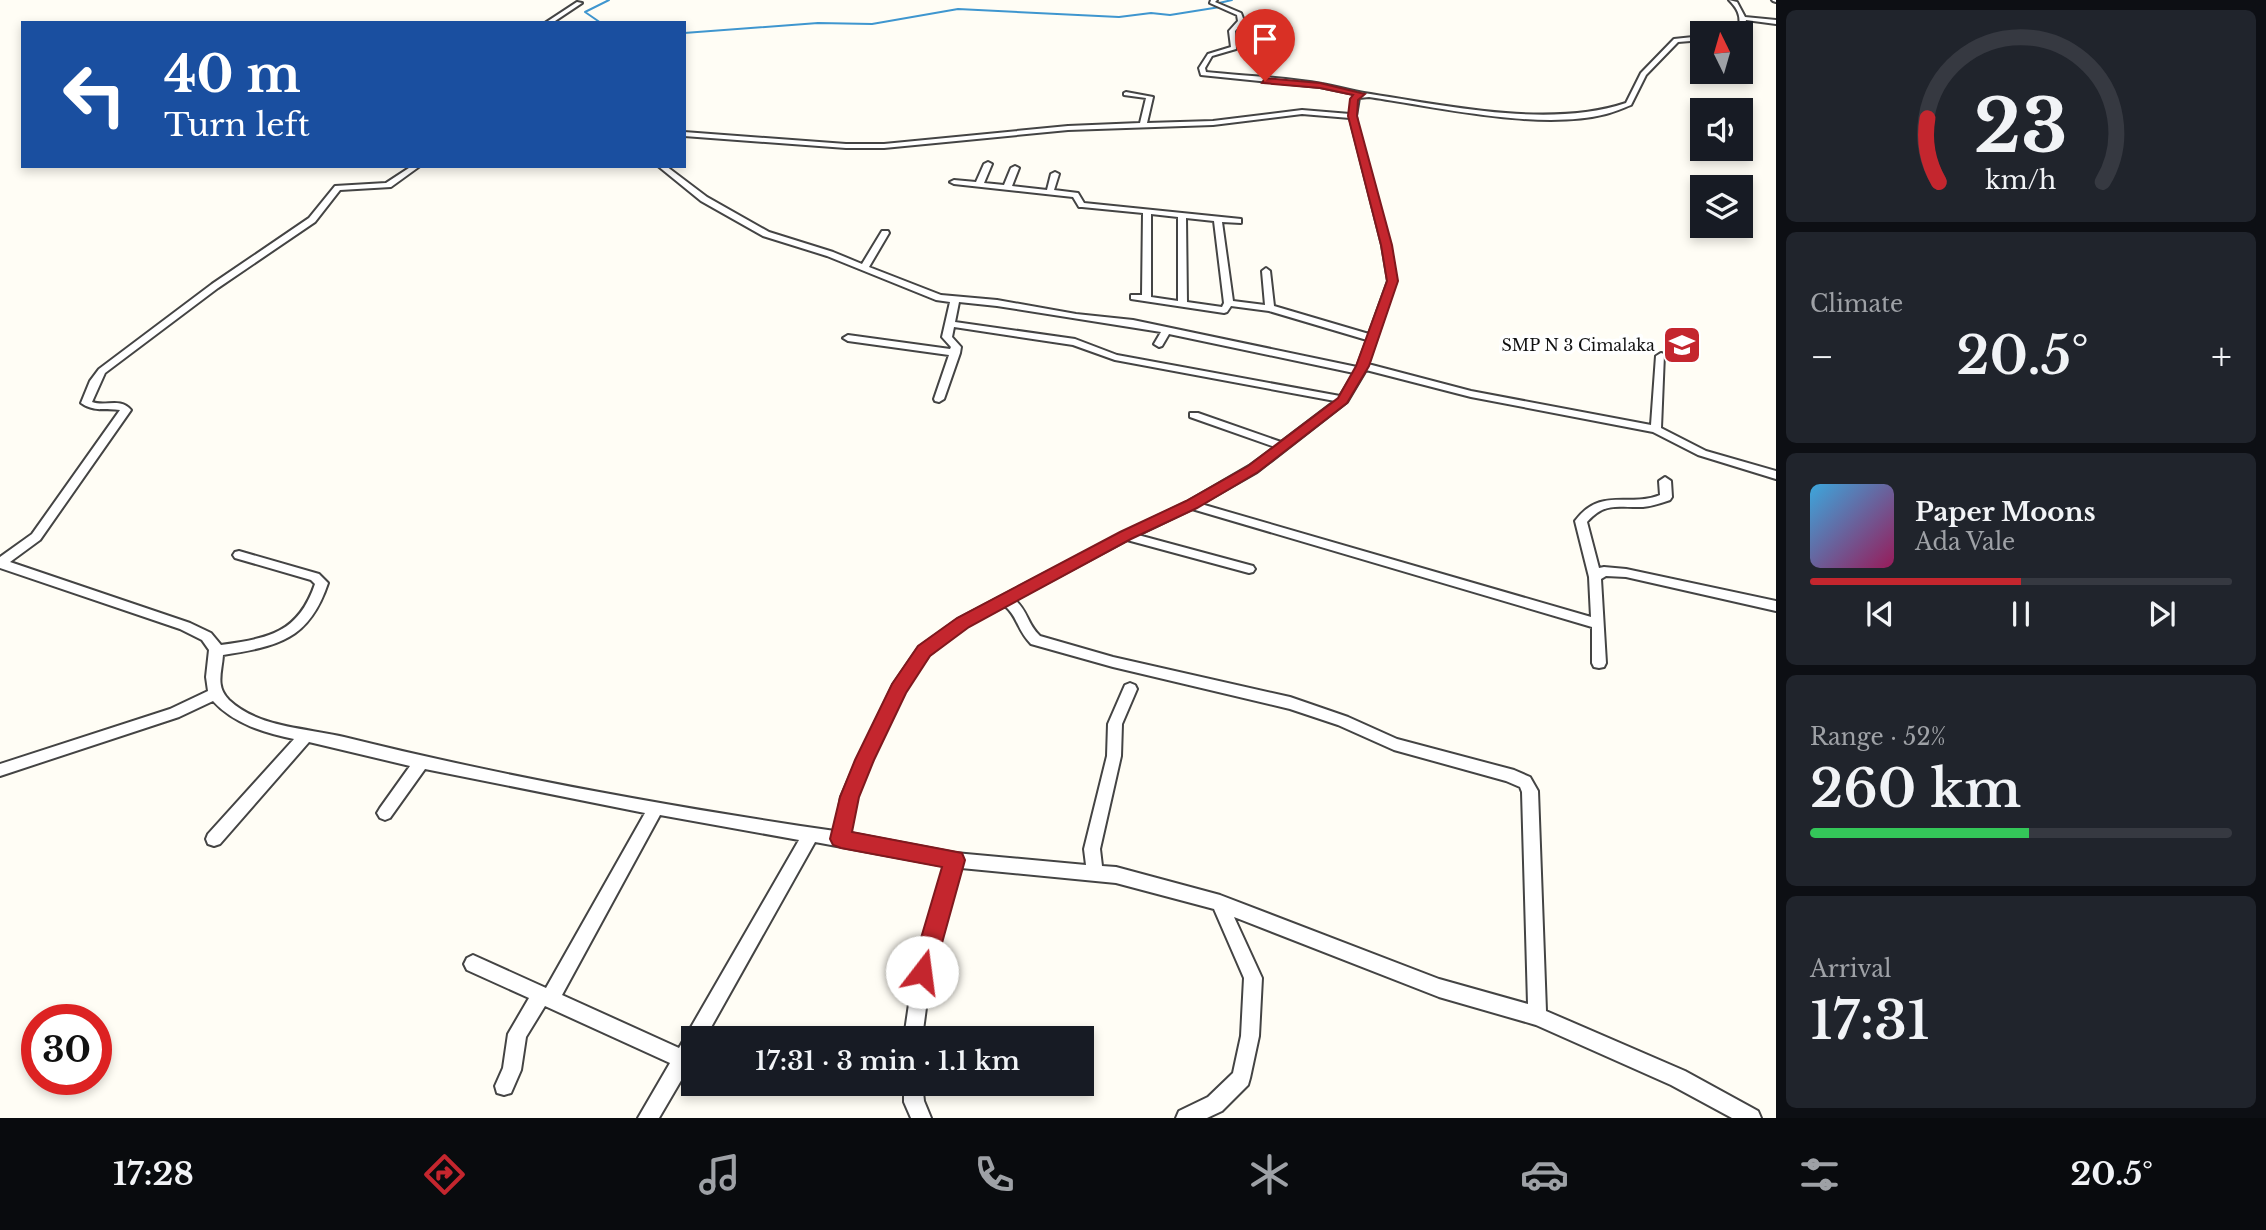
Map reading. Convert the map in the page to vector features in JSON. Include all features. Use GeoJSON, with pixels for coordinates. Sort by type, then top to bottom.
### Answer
{"type":"FeatureCollection","features":[{"type":"Feature","properties":{"kind":"street"},"geometry":{"type":"LineString","coordinates":[[1732,0],[1741,8],[1742,18],[1776,22]]}},
{"type":"Feature","properties":{"kind":"street"},"geometry":{"type":"LineString","coordinates":[[551,21],[579,3]]}},
{"type":"Feature","properties":{"kind":"street"},"geometry":{"type":"LineString","coordinates":[[1216,3],[1240,16],[1241,21],[1232,32],[1235,46],[1231,50],[1210,55],[1202,68],[1203,74],[1320,85],[1361,94],[1536,116],[1609,111],[1629,104],[1643,74],[1676,40],[1690,39]]}},
{"type":"Feature","properties":{"kind":"street"},"geometry":{"type":"LineString","coordinates":[[1126,94],[1150,97],[1143,126]]}},
{"type":"Feature","properties":{"kind":"street"},"geometry":{"type":"LineString","coordinates":[[841,839],[849,797],[864,760],[898,689],[924,651],[963,622],[1191,505],[1253,469],[1343,400],[1361,368],[1392,281],[1387,245],[1353,116],[1354,99],[1361,94]]}},
{"type":"Feature","properties":{"kind":"street"},"geometry":{"type":"LineString","coordinates":[[686,134],[866,147],[1068,128],[1213,123],[1302,112],[1353,116]]}},
{"type":"Feature","properties":{"kind":"street"},"geometry":{"type":"LineString","coordinates":[[979,185],[988,164]]}},
{"type":"Feature","properties":{"kind":"street"},"geometry":{"type":"LineString","coordinates":[[0,563],[36,537],[126,410],[122,405],[96,407],[86,403],[102,371],[215,286],[302,228],[319,213],[338,188],[388,185],[414,168]]}},
{"type":"Feature","properties":{"kind":"street"},"geometry":{"type":"LineString","coordinates":[[664,168],[704,199],[766,234],[831,254],[939,298],[996,303],[1166,331],[1656,429],[1702,453],[1776,475]]}},
{"type":"Feature","properties":{"kind":"street"},"geometry":{"type":"LineString","coordinates":[[1007,188],[1016,168]]}},
{"type":"Feature","properties":{"kind":"street"},"geometry":{"type":"LineString","coordinates":[[1050,192],[1055,174]]}},
{"type":"Feature","properties":{"kind":"street"},"geometry":{"type":"LineString","coordinates":[[954,182],[1075,195],[1082,205],[1238,221]]}},
{"type":"Feature","properties":{"kind":"street"},"geometry":{"type":"LineString","coordinates":[[1146,299],[1147,211]]}},
{"type":"Feature","properties":{"kind":"street"},"geometry":{"type":"LineString","coordinates":[[1182,215],[1183,304]]}},
{"type":"Feature","properties":{"kind":"street"},"geometry":{"type":"LineString","coordinates":[[1134,298],[1224,310],[1229,303],[1218,219]]}},
{"type":"Feature","properties":{"kind":"street"},"geometry":{"type":"LineString","coordinates":[[864,268],[884,233]]}},
{"type":"Feature","properties":{"kind":"street"},"geometry":{"type":"LineString","coordinates":[[1266,271],[1270,308]]}},
{"type":"Feature","properties":{"kind":"street"},"geometry":{"type":"LineString","coordinates":[[939,399],[955,353],[955,345],[947,337],[955,301]]}},
{"type":"Feature","properties":{"kind":"street"},"geometry":{"type":"LineString","coordinates":[[1229,303],[1270,308],[1372,338]]}},
{"type":"Feature","properties":{"kind":"street"},"geometry":{"type":"LineString","coordinates":[[951,324],[1075,342],[1115,357],[1343,400]]}},
{"type":"Feature","properties":{"kind":"street"},"geometry":{"type":"LineString","coordinates":[[1159,344],[1166,331]]}},
{"type":"Feature","properties":{"kind":"street"},"geometry":{"type":"LineString","coordinates":[[848,338],[955,353]]}},
{"type":"Feature","properties":{"kind":"street"},"geometry":{"type":"LineString","coordinates":[[1656,429],[1661,356]]}},
{"type":"Feature","properties":{"kind":"street"},"geometry":{"type":"LineString","coordinates":[[1194,415],[1282,446]]}},
{"type":"Feature","properties":{"kind":"street"},"geometry":{"type":"LineString","coordinates":[[1599,663],[1595,577],[1593,562],[1582,538],[1581,521],[1588,510],[1599,504],[1614,501],[1658,502],[1666,497],[1665,481]]}},
{"type":"Feature","properties":{"kind":"street"},"geometry":{"type":"LineString","coordinates":[[1191,505],[1598,624]]}},
{"type":"Feature","properties":{"kind":"street"},"geometry":{"type":"LineString","coordinates":[[1126,536],[1249,569]]}},
{"type":"Feature","properties":{"kind":"street"},"geometry":{"type":"LineString","coordinates":[[216,651],[274,641],[281,637],[304,618],[319,594],[322,583],[315,577],[239,555]]}},
{"type":"Feature","properties":{"kind":"street"},"geometry":{"type":"LineString","coordinates":[[0,563],[185,626],[211,640],[216,651],[211,679],[215,694],[240,715],[268,728],[307,735],[420,764],[656,808],[955,860],[1116,876],[1220,903],[1439,988],[1536,1016],[1678,1078],[1751,1118]]}},
{"type":"Feature","properties":{"kind":"street"},"geometry":{"type":"LineString","coordinates":[[1595,577],[1601,572],[1618,572],[1776,606]]}},
{"type":"Feature","properties":{"kind":"street"},"geometry":{"type":"LineString","coordinates":[[1006,599],[1017,609],[1026,631],[1036,640],[1113,662],[1290,704],[1343,721],[1394,744],[1509,775],[1525,782],[1530,791],[1536,1016]]}},
{"type":"Feature","properties":{"kind":"street"},"geometry":{"type":"LineString","coordinates":[[1095,873],[1092,849],[1114,757],[1115,724],[1130,689]]}},
{"type":"Feature","properties":{"kind":"street"},"geometry":{"type":"LineString","coordinates":[[0,770],[174,713],[215,694]]}},
{"type":"Feature","properties":{"kind":"street"},"geometry":{"type":"LineString","coordinates":[[214,839],[307,735]]}},
{"type":"Feature","properties":{"kind":"street"},"geometry":{"type":"LineString","coordinates":[[385,813],[420,764]]}},
{"type":"Feature","properties":{"kind":"street"},"geometry":{"type":"LineString","coordinates":[[504,1086],[512,1070],[517,1034],[546,996],[656,808]]}},
{"type":"Feature","properties":{"kind":"street"},"geometry":{"type":"LineString","coordinates":[[702,1026],[811,834]]}},
{"type":"Feature","properties":{"kind":"street"},"geometry":{"type":"LineString","coordinates":[[913,1026],[914,1010],[926,953],[955,860]]}},
{"type":"Feature","properties":{"kind":"street"},"geometry":{"type":"LineString","coordinates":[[1186,1118],[1215,1104],[1241,1078],[1250,1036],[1253,978],[1220,903]]}},
{"type":"Feature","properties":{"kind":"street"},"geometry":{"type":"LineString","coordinates":[[473,964],[681,1058]]}},
{"type":"Feature","properties":{"kind":"street"},"geometry":{"type":"LineString","coordinates":[[648,1118],[681,1062]]}},
{"type":"Feature","properties":{"kind":"street"},"geometry":{"type":"LineString","coordinates":[[913,1096],[921,1118]]}},
{"type":"Feature","properties":{"kind":"waterway"},"geometry":{"type":"LineString","coordinates":[[598,21],[585,12],[609,0]]}},
{"type":"Feature","properties":{"kind":"waterway"},"geometry":{"type":"LineString","coordinates":[[686,33],[818,23],[872,24],[958,9],[1119,17],[1151,13],[1170,15],[1220,7],[1219,3],[1232,0]]}},
{"type":"Feature","properties":{"kind":"place","name":"SMP N 3 Cimalaka"},"geometry":{"type":"Point","coordinates":[1682,345]}},
{"type":"Feature","properties":{"kind":"route"},"geometry":{"type":"LineString","coordinates":[[922,972],[955,860],[841,839],[849,797],[864,760],[898,689],[924,651],[963,622],[1191,505],[1253,469],[1343,400],[1363,366],[1392,281],[1387,245],[1355,130],[1354,99],[1361,94],[1320,85],[1265,81]]}}]}
